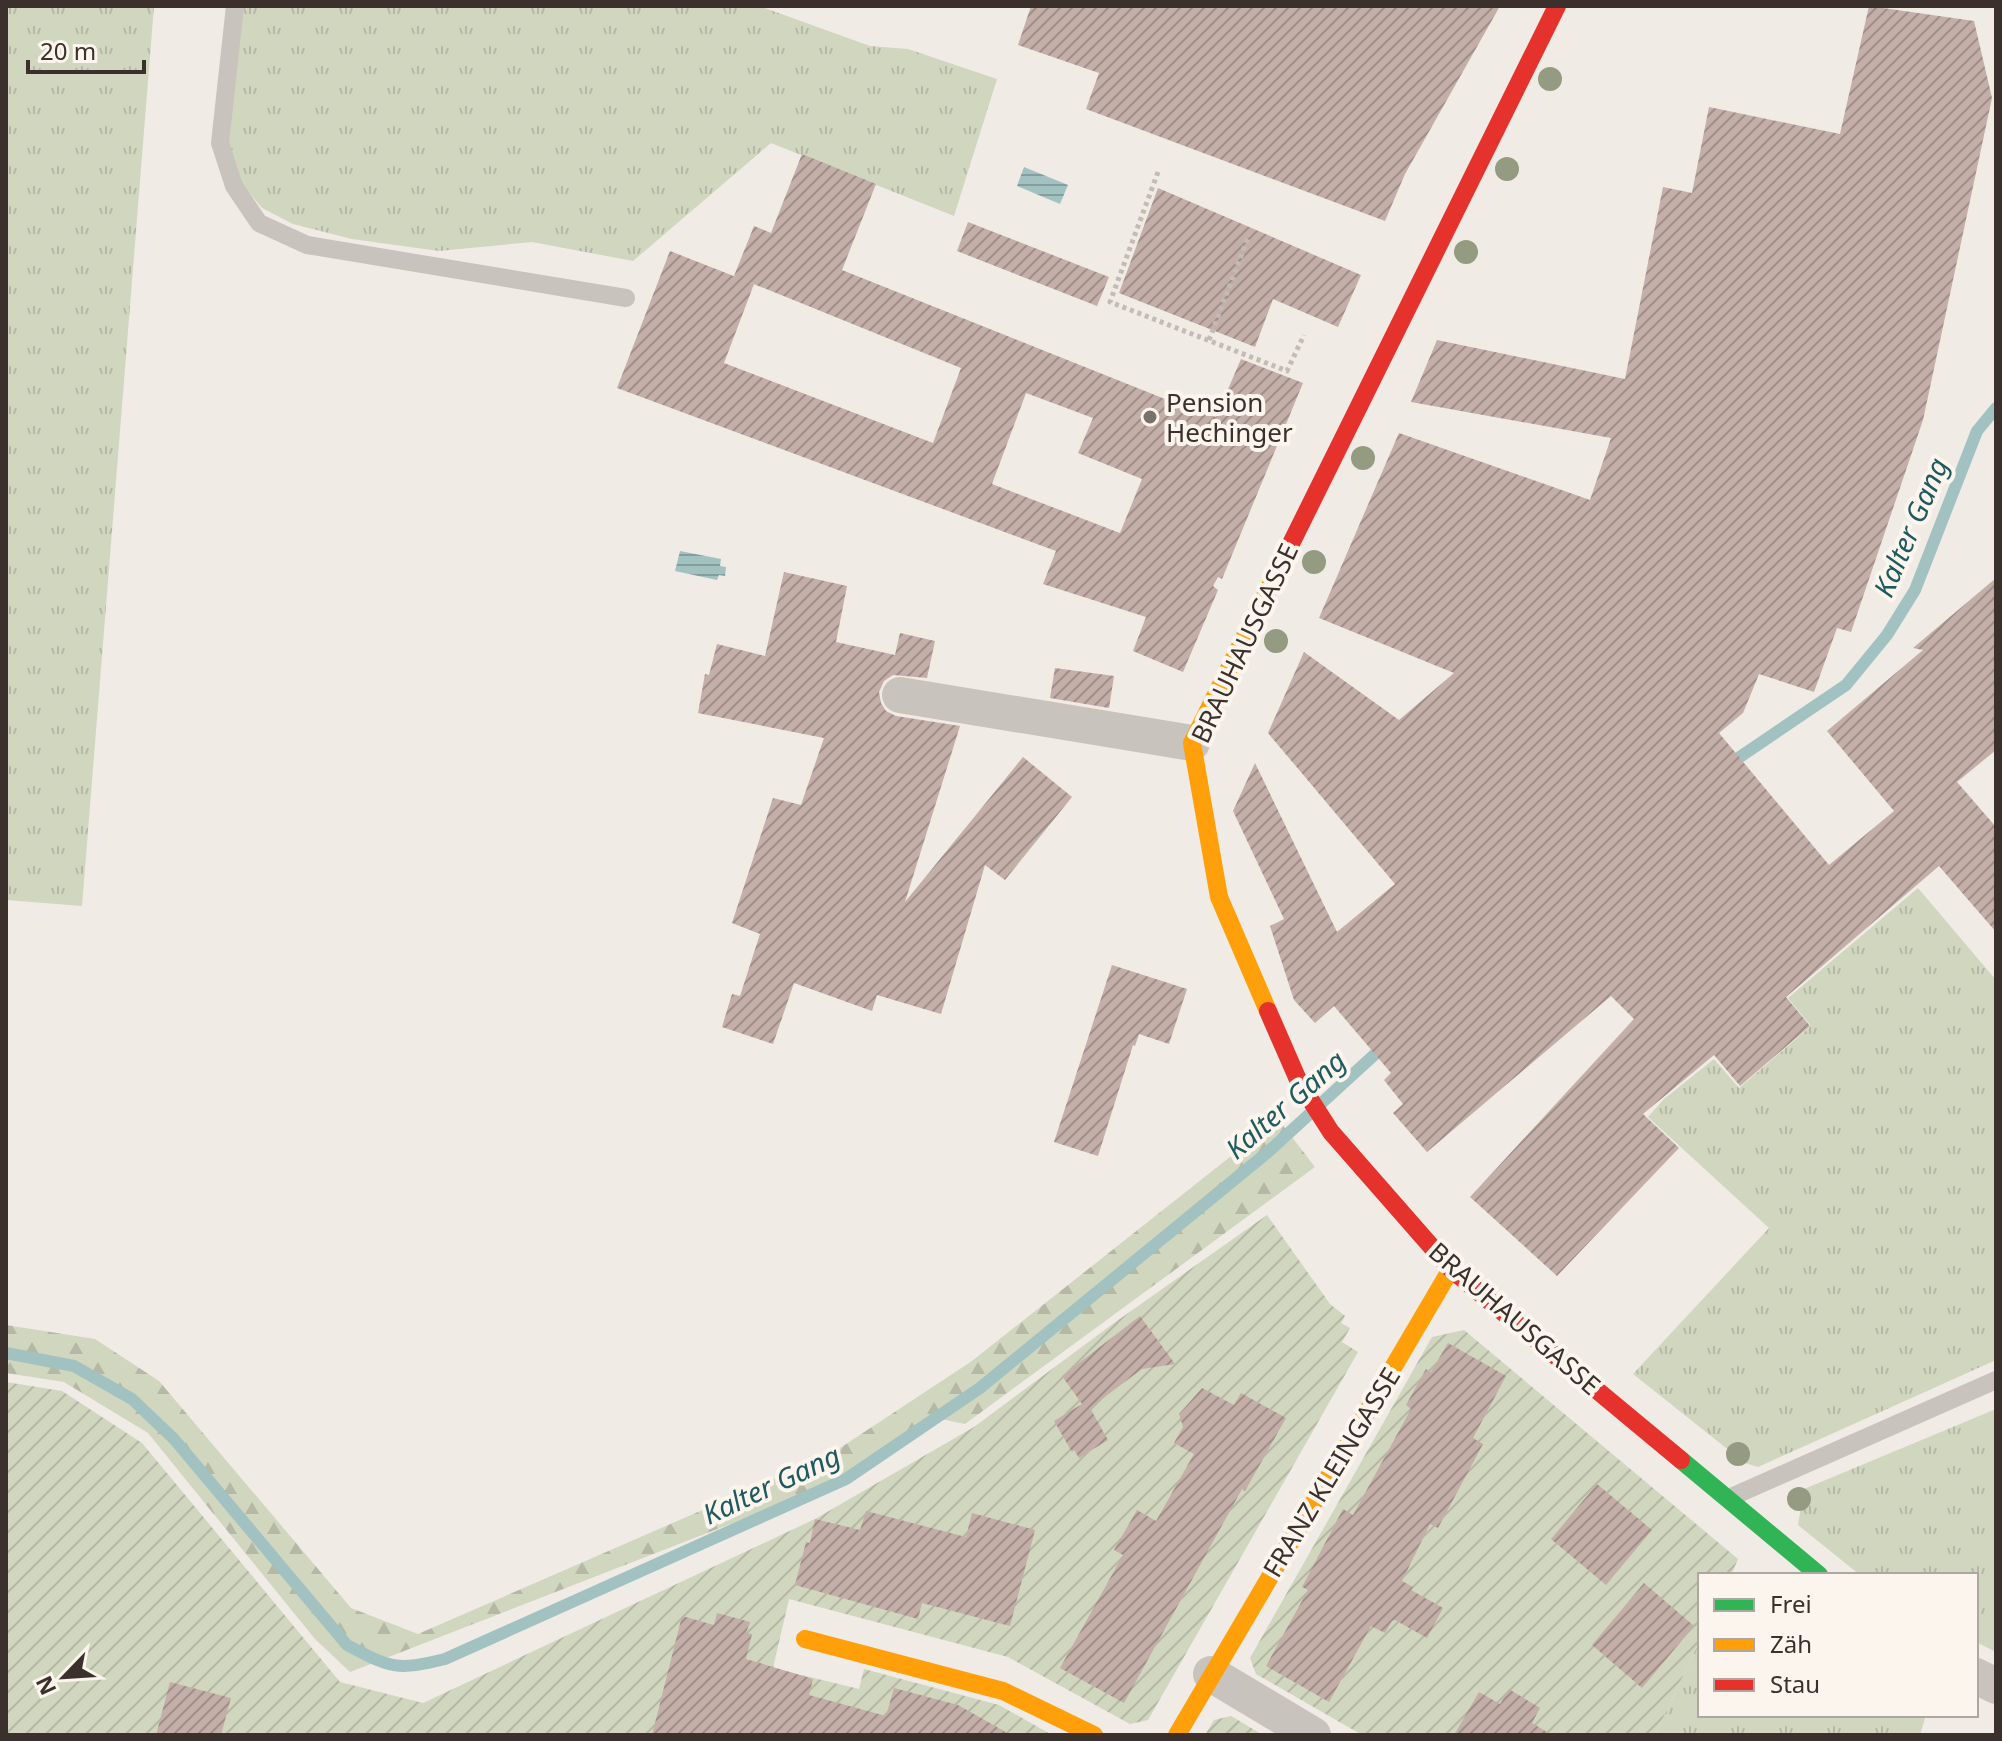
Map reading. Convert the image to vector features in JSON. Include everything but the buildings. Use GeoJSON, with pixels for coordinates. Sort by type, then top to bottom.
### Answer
{"type":"FeatureCollection","features":[{"type":"Feature","properties":{"kind":"street","name":"BRAUHAUSGASSE"},"geometry":{"type":"LineString","coordinates":[[1557,6],[1192,743],[1219,897],[1299,1082],[1331,1132],[1451,1269],[1817,1573]]}},
{"type":"Feature","properties":{"kind":"street"},"geometry":{"type":"LineString","coordinates":[[900,695],[1192,743]]}},
{"type":"Feature","properties":{"kind":"street","name":"FRANZ KLEINGASSE"},"geometry":{"type":"LineString","coordinates":[[1177,1735],[1451,1269]]}},
{"type":"Feature","properties":{"kind":"street"},"geometry":{"type":"LineString","coordinates":[[805,1639],[1003,1691],[1094,1735]]}},
{"type":"Feature","properties":{"kind":"street"},"geometry":{"type":"LineString","coordinates":[[1211,1674],[1313,1735]]}},
{"type":"Feature","properties":{"kind":"street"},"geometry":{"type":"LineString","coordinates":[[1978,1677],[1996,1686]]}},
{"type":"Feature","properties":{"kind":"lane"},"geometry":{"type":"LineString","coordinates":[[235,6],[220,143],[234,186],[259,223],[307,245],[626,298]]}},
{"type":"Feature","properties":{"kind":"lane"},"geometry":{"type":"LineString","coordinates":[[1727,1499],[1996,1380]]}},
{"type":"Feature","properties":{"kind":"path"},"geometry":{"type":"LineString","coordinates":[[1158,172],[1110,302],[1287,371],[1304,335]]}},
{"type":"Feature","properties":{"kind":"path"},"geometry":{"type":"LineString","coordinates":[[1209,340],[1249,235]]}},
{"type":"Feature","properties":{"kind":"green space"},"geometry":{"type":"Polygon","coordinates":[[[6,6],[154,6],[82,906],[6,900],[6,6]]]}},
{"type":"Feature","properties":{"kind":"green space"},"geometry":{"type":"Polygon","coordinates":[[[243,6],[759,6],[870,46],[908,49],[997,79],[954,216],[771,143],[633,261],[532,242],[439,251],[352,239],[293,224],[262,208],[238,179],[228,142],[243,6]]]}},
{"type":"Feature","properties":{"kind":"green space"},"geometry":{"type":"Polygon","coordinates":[[[1918,888],[1996,980],[1996,1360],[1758,1467],[1745,1463],[1633,1374],[1769,1228],[1648,1117],[1664,1099],[1714,1059],[1739,1088],[1811,1026],[1788,998],[1918,888]]]}},
{"type":"Feature","properties":{"kind":"green space"},"geometry":{"type":"Polygon","coordinates":[[[1278,1119],[1315,1167],[965,1424],[936,1418],[846,1479],[350,1672],[315,1639],[148,1433],[64,1382],[6,1373],[6,1325],[95,1339],[159,1381],[351,1608],[418,1634],[831,1454],[972,1361],[1278,1119]]]}},
{"type":"Feature","properties":{"kind":"green space"},"geometry":{"type":"Polygon","coordinates":[[[1267,1215],[1330,1304],[1345,1316],[1341,1323],[1350,1328],[1342,1342],[1358,1352],[1148,1720],[1130,1724],[1008,1657],[789,1599],[773,1668],[859,1689],[864,1669],[999,1705],[1052,1735],[6,1735],[6,1382],[62,1391],[142,1443],[340,1682],[423,1703],[815,1519],[974,1427],[1267,1215]]]}},
{"type":"Feature","properties":{"kind":"green space"},"geometry":{"type":"Polygon","coordinates":[[[1464,1330],[1738,1559],[1732,1573],[1698,1573],[1698,1644],[1655,1735],[1362,1735],[1256,1674],[1250,1658],[1432,1337],[1464,1330]]]}},
{"type":"Feature","properties":{"kind":"green space"},"geometry":{"type":"Polygon","coordinates":[[[1996,1409],[1996,1652],[1978,1643],[1978,1573],[1858,1573],[1798,1525],[1804,1489],[1996,1409]]]}},
{"type":"Feature","properties":{"kind":"green space"},"geometry":{"type":"Polygon","coordinates":[[[1698,1644],[1698,1717],[1925,1717],[1920,1735],[1655,1735],[1698,1644]]]}},
{"type":"Feature","properties":{"kind":"green space"},"geometry":{"type":"Polygon","coordinates":[[[1231,1716],[1263,1735],[1205,1735],[1214,1720],[1231,1716]]]}},
{"type":"Feature","properties":{"kind":"water"},"geometry":{"type":"Polygon","coordinates":[[[1024,167],[1068,185],[1060,204],[1017,186],[1024,167]]]}},
{"type":"Feature","properties":{"kind":"water"},"geometry":{"type":"Polygon","coordinates":[[[680,551],[721,559],[720,566],[726,567],[725,576],[719,575],[717,580],[675,571],[680,551]]]}},
{"type":"Feature","properties":{"kind":"waterway","name":"Kalter Gang"},"geometry":{"type":"LineString","coordinates":[[1728,765],[1846,685],[1887,635],[1915,590],[1977,431],[1996,408]]}},
{"type":"Feature","properties":{"kind":"waterway","name":"Kalter Gang"},"geometry":{"type":"LineString","coordinates":[[6,1353],[74,1366],[132,1399],[174,1439],[347,1645],[384,1663],[404,1666],[429,1663],[445,1659],[846,1479],[980,1388],[1268,1152],[1385,1045]]}},
{"type":"Feature","properties":{"kind":"traffic: fast"},"geometry":{"type":"LineString","coordinates":[[1681,1460],[1817,1573]]}},
{"type":"Feature","properties":{"kind":"traffic: slow"},"geometry":{"type":"LineString","coordinates":[[1268,1011],[1219,897],[1192,743],[1275,576]]}},
{"type":"Feature","properties":{"kind":"traffic: slow"},"geometry":{"type":"LineString","coordinates":[[1177,1735],[1451,1269]]}},
{"type":"Feature","properties":{"kind":"traffic: slow"},"geometry":{"type":"LineString","coordinates":[[805,1639],[1003,1691],[1094,1735]]}},
{"type":"Feature","properties":{"kind":"traffic: jam"},"geometry":{"type":"LineString","coordinates":[[1275,576],[1557,6]]}},
{"type":"Feature","properties":{"kind":"traffic: jam"},"geometry":{"type":"LineString","coordinates":[[1268,1011],[1299,1082],[1331,1132],[1451,1269],[1681,1460]]}},
{"type":"Feature","properties":{"kind":"place","name":"Pension Hechinger"},"geometry":{"type":"Point","coordinates":[1150,417]}}]}
